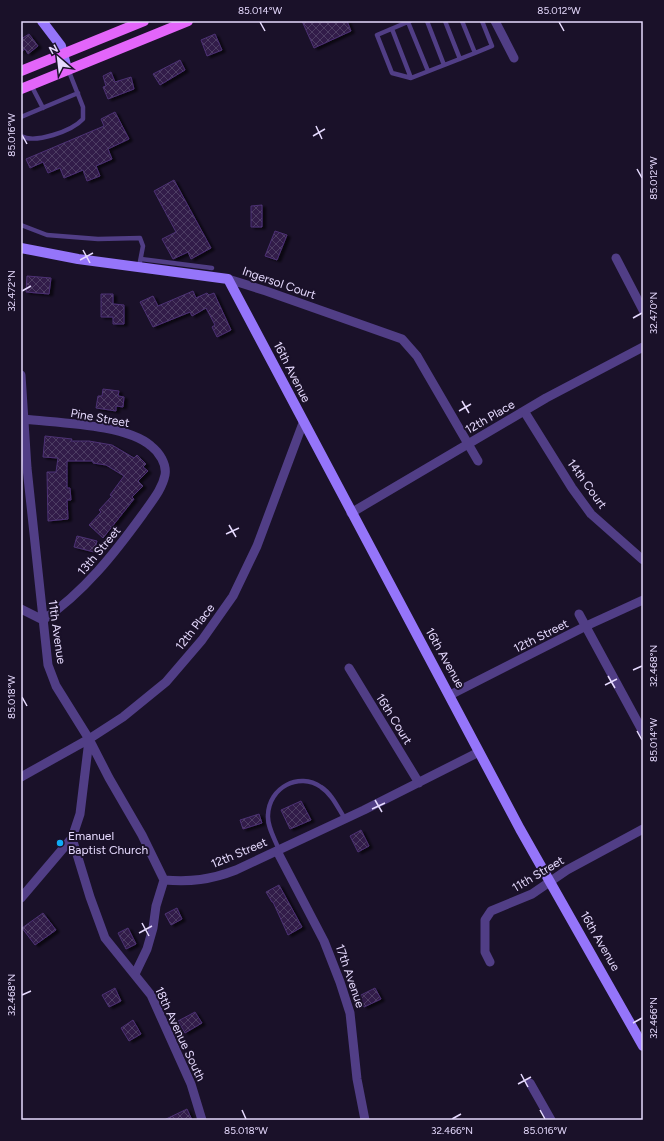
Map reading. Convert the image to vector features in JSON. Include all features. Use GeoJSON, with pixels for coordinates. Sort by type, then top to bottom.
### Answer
{"type":"FeatureCollection","features":[{"type":"Feature","properties":{"kind":"main road"},"geometry":{"type":"LineString","coordinates":[[21,71],[144,21]]}},
{"type":"Feature","properties":{"kind":"main road"},"geometry":{"type":"LineString","coordinates":[[21,89],[185,22]]}},
{"type":"Feature","properties":{"kind":"street"},"geometry":{"type":"LineString","coordinates":[[42,21],[61,46],[67,69]]}},
{"type":"Feature","properties":{"kind":"street"},"geometry":{"type":"LineString","coordinates":[[495,21],[514,58]]}},
{"type":"Feature","properties":{"kind":"street","name":"Ingersol Court"},"geometry":{"type":"LineString","coordinates":[[21,248],[78,259],[140,263],[228,279],[266,290],[402,339],[417,356],[469,443]]}},
{"type":"Feature","properties":{"kind":"street"},"geometry":{"type":"LineString","coordinates":[[616,258],[640,297],[643,310]]}},
{"type":"Feature","properties":{"kind":"street","name":"16th Avenue"},"geometry":{"type":"LineString","coordinates":[[228,279],[303,424],[450,695],[479,752],[643,1046]]}},
{"type":"Feature","properties":{"kind":"street","name":"12th Place"},"geometry":{"type":"LineString","coordinates":[[351,513],[524,411],[643,346]]}},
{"type":"Feature","properties":{"kind":"street","name":"11th Avenue"},"geometry":{"type":"LineString","coordinates":[[21,375],[27,468],[48,665],[56,686],[89,739]]}},
{"type":"Feature","properties":{"kind":"street","name":"14th Court"},"geometry":{"type":"LineString","coordinates":[[524,411],[572,488],[592,514],[643,560]]}},
{"type":"Feature","properties":{"kind":"street","name":"Pine Street"},"geometry":{"type":"LineString","coordinates":[[23,420],[101,428],[133,435],[151,446],[164,463]]}},
{"type":"Feature","properties":{"kind":"street","name":"12th Place"},"geometry":{"type":"LineString","coordinates":[[21,777],[123,718],[166,682],[202,640],[233,596],[257,546],[303,424]]}},
{"type":"Feature","properties":{"kind":"street"},"geometry":{"type":"LineString","coordinates":[[469,443],[478,461]]}},
{"type":"Feature","properties":{"kind":"street","name":"13th Street"},"geometry":{"type":"LineString","coordinates":[[43,620],[60,609],[92,580],[126,538],[158,492],[165,473],[164,463]]}},
{"type":"Feature","properties":{"kind":"street","name":"12th Street"},"geometry":{"type":"LineString","coordinates":[[450,695],[586,626],[643,600]]}},
{"type":"Feature","properties":{"kind":"street"},"geometry":{"type":"LineString","coordinates":[[21,610],[43,620]]}},
{"type":"Feature","properties":{"kind":"street"},"geometry":{"type":"LineString","coordinates":[[579,614],[643,732]]}},
{"type":"Feature","properties":{"kind":"street","name":"16th Court"},"geometry":{"type":"LineString","coordinates":[[349,668],[419,783]]}},
{"type":"Feature","properties":{"kind":"street"},"geometry":{"type":"LineString","coordinates":[[21,898],[72,838],[80,814],[89,739]]}},
{"type":"Feature","properties":{"kind":"street"},"geometry":{"type":"LineString","coordinates":[[89,739],[109,778],[142,835],[164,880],[156,906],[153,928],[147,949],[135,974]]}},
{"type":"Feature","properties":{"kind":"street","name":"12th Street"},"geometry":{"type":"LineString","coordinates":[[164,880],[193,881],[215,878],[345,819],[479,752]]}},
{"type":"Feature","properties":{"kind":"street","name":"11th Street"},"geometry":{"type":"LineString","coordinates":[[490,962],[485,952],[485,920],[491,911],[532,894],[567,870],[643,829]]}},
{"type":"Feature","properties":{"kind":"street","name":"18th Avenue South"},"geometry":{"type":"LineString","coordinates":[[72,838],[90,897],[105,938],[121,960],[135,974],[151,995],[191,1084],[202,1120]]}},
{"type":"Feature","properties":{"kind":"street","name":"17th Avenue"},"geometry":{"type":"LineString","coordinates":[[278,850],[324,941],[350,1013],[357,1079],[364,1120]]}},
{"type":"Feature","properties":{"kind":"street"},"geometry":{"type":"LineString","coordinates":[[530,1083],[551,1120]]}},
{"type":"Feature","properties":{"kind":"lane"},"geometry":{"type":"LineString","coordinates":[[428,71],[409,21],[377,35],[392,73],[411,78],[492,46],[482,21]]}},
{"type":"Feature","properties":{"kind":"lane"},"geometry":{"type":"LineString","coordinates":[[427,21],[444,65]]}},
{"type":"Feature","properties":{"kind":"lane"},"geometry":{"type":"LineString","coordinates":[[445,21],[460,59]]}},
{"type":"Feature","properties":{"kind":"lane"},"geometry":{"type":"LineString","coordinates":[[462,21],[476,53]]}},
{"type":"Feature","properties":{"kind":"lane"},"geometry":{"type":"LineString","coordinates":[[392,29],[411,78]]}},
{"type":"Feature","properties":{"kind":"lane"},"geometry":{"type":"LineString","coordinates":[[21,136],[27,139],[40,139],[78,124],[83,119],[83,107],[67,69]]}},
{"type":"Feature","properties":{"kind":"lane"},"geometry":{"type":"LineString","coordinates":[[31,85],[43,108]]}},
{"type":"Feature","properties":{"kind":"lane"},"geometry":{"type":"LineString","coordinates":[[21,117],[78,93]]}},
{"type":"Feature","properties":{"kind":"lane"},"geometry":{"type":"LineString","coordinates":[[21,225],[48,235],[98,240],[140,238],[143,246],[140,263],[212,268]]}},
{"type":"Feature","properties":{"kind":"lane","name":"12th Street"},"geometry":{"type":"LineString","coordinates":[[278,850],[270,829],[268,815],[271,800],[278,790],[294,781],[310,781],[322,788],[333,800],[345,819]]}},
{"type":"Feature","properties":{"kind":"building"},"geometry":{"type":"Polygon","coordinates":[[[302,21],[347,21],[351,31],[314,48],[302,21]]]}},
{"type":"Feature","properties":{"kind":"building"},"geometry":{"type":"Polygon","coordinates":[[[29,34],[38,46],[28,54],[25,49],[21,52],[21,39],[29,34]]]}},
{"type":"Feature","properties":{"kind":"building"},"geometry":{"type":"Polygon","coordinates":[[[215,34],[222,50],[207,56],[201,40],[215,34]]]}},
{"type":"Feature","properties":{"kind":"building"},"geometry":{"type":"Polygon","coordinates":[[[180,60],[185,70],[160,85],[153,74],[180,60]]]}},
{"type":"Feature","properties":{"kind":"building"},"geometry":{"type":"Polygon","coordinates":[[[111,72],[115,82],[131,77],[134,89],[108,99],[103,87],[106,86],[103,76],[111,72]]]}},
{"type":"Feature","properties":{"kind":"building"},"geometry":{"type":"Polygon","coordinates":[[[115,112],[129,139],[108,149],[112,159],[96,166],[100,176],[87,181],[83,170],[64,178],[60,168],[48,173],[43,162],[30,168],[26,159],[104,126],[101,119],[115,112]]]}},
{"type":"Feature","properties":{"kind":"building"},"geometry":{"type":"Polygon","coordinates":[[[174,180],[211,248],[191,259],[188,252],[173,259],[162,239],[176,232],[154,191],[174,180]]]}},
{"type":"Feature","properties":{"kind":"building"},"geometry":{"type":"Polygon","coordinates":[[[262,205],[262,227],[251,227],[251,206],[262,205]]]}},
{"type":"Feature","properties":{"kind":"building"},"geometry":{"type":"Polygon","coordinates":[[[275,231],[287,235],[277,260],[265,256],[275,231]]]}},
{"type":"Feature","properties":{"kind":"building"},"geometry":{"type":"Polygon","coordinates":[[[27,276],[51,278],[49,294],[26,292],[27,276]]]}},
{"type":"Feature","properties":{"kind":"building"},"geometry":{"type":"Polygon","coordinates":[[[193,291],[196,298],[207,293],[209,295],[214,293],[231,330],[217,337],[212,327],[215,325],[206,308],[192,316],[190,312],[153,327],[140,302],[153,296],[158,306],[193,291]]]}},
{"type":"Feature","properties":{"kind":"building"},"geometry":{"type":"Polygon","coordinates":[[[101,294],[113,294],[113,304],[124,305],[124,324],[113,324],[113,317],[101,317],[101,294]]]}},
{"type":"Feature","properties":{"kind":"building"},"geometry":{"type":"Polygon","coordinates":[[[103,389],[119,391],[118,396],[124,397],[123,407],[116,406],[116,411],[96,408],[98,396],[102,396],[103,389]]]}},
{"type":"Feature","properties":{"kind":"building"},"geometry":{"type":"Polygon","coordinates":[[[45,436],[72,439],[71,441],[89,441],[112,445],[134,458],[137,455],[146,464],[143,467],[148,471],[138,481],[143,486],[132,497],[134,499],[103,538],[89,525],[101,512],[99,510],[112,496],[110,495],[124,476],[106,465],[93,463],[93,461],[67,461],[67,488],[70,488],[71,500],[67,500],[68,519],[48,521],[47,472],[56,472],[58,458],[43,457],[45,436]]]}},
{"type":"Feature","properties":{"kind":"building"},"geometry":{"type":"Polygon","coordinates":[[[77,536],[97,541],[94,552],[74,547],[77,536]]]}},
{"type":"Feature","properties":{"kind":"building"},"geometry":{"type":"Polygon","coordinates":[[[301,801],[311,820],[290,829],[281,810],[301,801]]]}},
{"type":"Feature","properties":{"kind":"building"},"geometry":{"type":"Polygon","coordinates":[[[259,814],[262,823],[243,829],[240,820],[259,814]]]}},
{"type":"Feature","properties":{"kind":"building"},"geometry":{"type":"Polygon","coordinates":[[[361,830],[369,846],[358,852],[350,836],[361,830]]]}},
{"type":"Feature","properties":{"kind":"building"},"geometry":{"type":"Polygon","coordinates":[[[279,885],[302,927],[288,935],[273,902],[266,892],[279,885]]]}},
{"type":"Feature","properties":{"kind":"building"},"geometry":{"type":"Polygon","coordinates":[[[177,908],[182,919],[171,925],[165,914],[177,908]]]}},
{"type":"Feature","properties":{"kind":"building"},"geometry":{"type":"Polygon","coordinates":[[[43,913],[56,930],[35,945],[22,928],[43,913]]]}},
{"type":"Feature","properties":{"kind":"building"},"geometry":{"type":"Polygon","coordinates":[[[128,928],[136,944],[126,949],[118,933],[128,928]]]}},
{"type":"Feature","properties":{"kind":"building"},"geometry":{"type":"Polygon","coordinates":[[[115,988],[121,1001],[109,1007],[102,995],[115,988]]]}},
{"type":"Feature","properties":{"kind":"building"},"geometry":{"type":"Polygon","coordinates":[[[375,988],[381,999],[364,1007],[359,996],[375,988]]]}},
{"type":"Feature","properties":{"kind":"building"},"geometry":{"type":"Polygon","coordinates":[[[195,1012],[202,1023],[185,1033],[178,1021],[195,1012]]]}},
{"type":"Feature","properties":{"kind":"building"},"geometry":{"type":"Polygon","coordinates":[[[133,1020],[141,1034],[129,1041],[121,1028],[133,1020]]]}},
{"type":"Feature","properties":{"kind":"building"},"geometry":{"type":"Polygon","coordinates":[[[187,1109],[192,1120],[164,1120],[187,1109]]]}},
{"type":"Feature","properties":{"kind":"place","name":"Emanuel Baptist Church"},"geometry":{"type":"Point","coordinates":[60,843]}}]}
